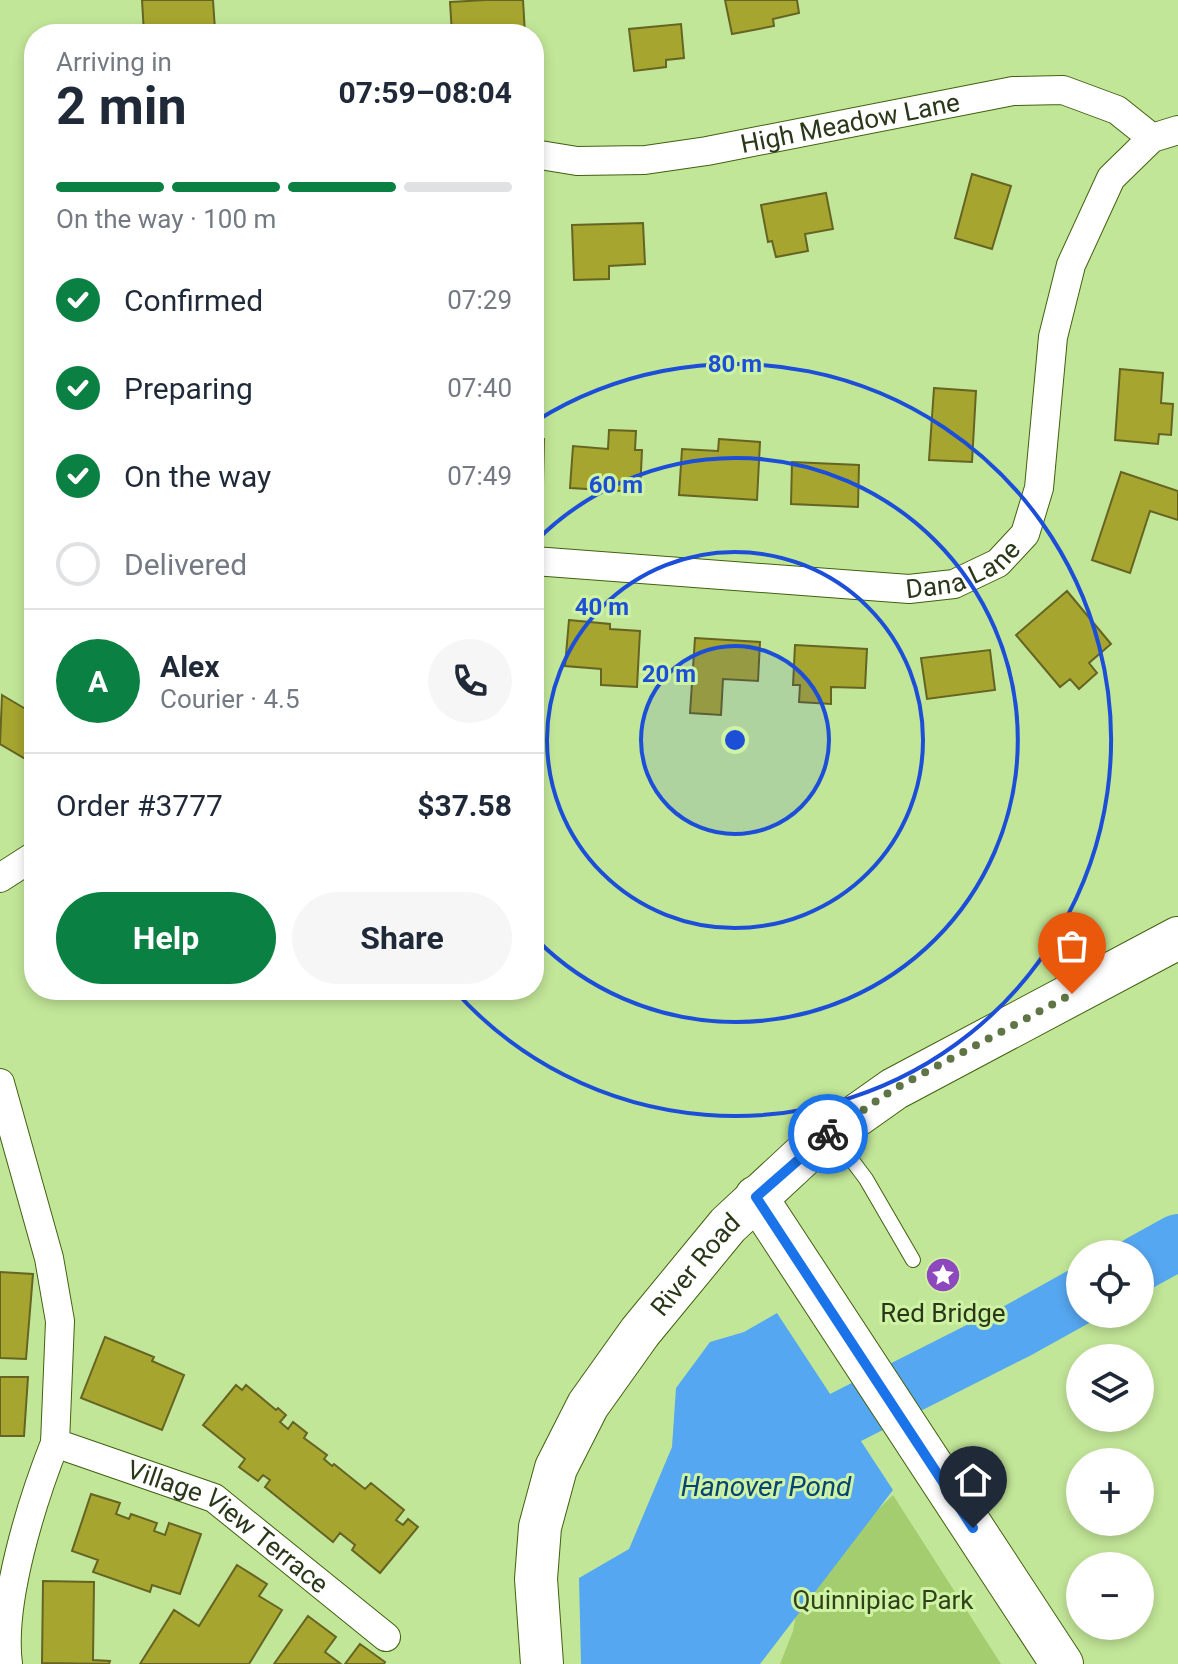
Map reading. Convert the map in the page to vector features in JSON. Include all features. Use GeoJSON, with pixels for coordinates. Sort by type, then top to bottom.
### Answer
{"type":"FeatureCollection","features":[{"type":"Feature","properties":{"kind":"main road","name":"River Road"},"geometry":{"type":"LineString","coordinates":[[542,1664],[536,1579],[540,1527],[556,1468],[588,1405],[640,1332],[702,1255],[756,1197],[831,1132],[894,1089],[1178,938]]}},
{"type":"Feature","properties":{"kind":"main road"},"geometry":{"type":"LineString","coordinates":[[756,1197],[1062,1664]]}},
{"type":"Feature","properties":{"kind":"street","name":"High Meadow Lane"},"geometry":{"type":"LineString","coordinates":[[544,156],[577,161],[645,160],[707,151],[1013,91],[1063,90],[1117,110],[1165,134]]}},
{"type":"Feature","properties":{"kind":"street","name":"Dana Lane"},"geometry":{"type":"LineString","coordinates":[[544,562],[909,589],[954,584],[998,563],[1025,534],[1039,488],[1053,337],[1071,265],[1111,178],[1165,134]]}},
{"type":"Feature","properties":{"kind":"street"},"geometry":{"type":"LineString","coordinates":[[0,878],[24,862]]}},
{"type":"Feature","properties":{"kind":"street"},"geometry":{"type":"LineString","coordinates":[[0,1083],[49,1258],[60,1321],[55,1443],[25,1520],[3,1605],[8,1664]]}},
{"type":"Feature","properties":{"kind":"street","name":"Village View Terrace"},"geometry":{"type":"LineString","coordinates":[[55,1443],[214,1498],[386,1637]]}},
{"type":"Feature","properties":{"kind":"lane"},"geometry":{"type":"LineString","coordinates":[[831,1132],[866,1179],[913,1260]]}},
{"type":"Feature","properties":{"kind":"green space","name":"Quinnipiac Park"},"geometry":{"type":"Polygon","coordinates":[[[893,1495],[1001,1664],[780,1664],[793,1631],[799,1598],[854,1533],[893,1495]]]}},
{"type":"Feature","properties":{"kind":"water","name":"Hanover Pond"},"geometry":{"type":"Polygon","coordinates":[[[777,1313],[893,1490],[760,1664],[581,1664],[579,1578],[629,1549],[672,1447],[676,1388],[710,1342],[744,1332],[777,1313]]]}},
{"type":"Feature","properties":{"kind":"building"},"geometry":{"type":"Polygon","coordinates":[[[142,0],[213,0],[215,24],[143,24],[142,0]]]}},
{"type":"Feature","properties":{"kind":"building"},"geometry":{"type":"Polygon","coordinates":[[[523,0],[524,24],[451,24],[450,2],[523,0]]]}},
{"type":"Feature","properties":{"kind":"building"},"geometry":{"type":"Polygon","coordinates":[[[725,0],[797,0],[799,13],[773,19],[774,26],[732,34],[725,0]]]}},
{"type":"Feature","properties":{"kind":"building"},"geometry":{"type":"Polygon","coordinates":[[[681,24],[684,58],[666,60],[666,67],[634,71],[629,29],[681,24]]]}},
{"type":"Feature","properties":{"kind":"building"},"geometry":{"type":"Polygon","coordinates":[[[972,174],[1011,186],[992,249],[955,238],[972,174]]]}},
{"type":"Feature","properties":{"kind":"building"},"geometry":{"type":"Polygon","coordinates":[[[826,193],[833,229],[805,234],[808,251],[776,257],[772,241],[768,242],[761,205],[826,193]]]}},
{"type":"Feature","properties":{"kind":"building"},"geometry":{"type":"Polygon","coordinates":[[[643,223],[645,264],[609,266],[609,279],[574,280],[572,225],[643,223]]]}},
{"type":"Feature","properties":{"kind":"building"},"geometry":{"type":"Polygon","coordinates":[[[1120,369],[1163,373],[1161,403],[1173,404],[1171,435],[1159,434],[1158,444],[1115,440],[1120,369]]]}},
{"type":"Feature","properties":{"kind":"building"},"geometry":{"type":"Polygon","coordinates":[[[934,388],[976,391],[972,462],[929,460],[934,388]]]}},
{"type":"Feature","properties":{"kind":"building"},"geometry":{"type":"Polygon","coordinates":[[[609,430],[636,431],[635,450],[642,450],[640,492],[570,488],[573,446],[608,449],[609,430]]]}},
{"type":"Feature","properties":{"kind":"building"},"geometry":{"type":"Polygon","coordinates":[[[719,439],[760,442],[757,500],[679,495],[682,449],[718,451],[719,439]]]}},
{"type":"Feature","properties":{"kind":"building"},"geometry":{"type":"Polygon","coordinates":[[[792,462],[859,465],[858,507],[791,504],[792,462]]]}},
{"type":"Feature","properties":{"kind":"building"},"geometry":{"type":"Polygon","coordinates":[[[1121,472],[1178,491],[1178,520],[1150,511],[1130,573],[1092,560],[1121,472]]]}},
{"type":"Feature","properties":{"kind":"building"},"geometry":{"type":"Polygon","coordinates":[[[1067,591],[1111,644],[1089,663],[1097,673],[1079,689],[1070,679],[1060,687],[1016,635],[1067,591]]]}},
{"type":"Feature","properties":{"kind":"building"},"geometry":{"type":"Polygon","coordinates":[[[569,620],[610,624],[610,629],[640,631],[637,687],[601,685],[601,669],[565,666],[569,620]]]}},
{"type":"Feature","properties":{"kind":"building"},"geometry":{"type":"Polygon","coordinates":[[[695,638],[760,642],[758,681],[723,679],[721,715],[690,713],[695,638]]]}},
{"type":"Feature","properties":{"kind":"building"},"geometry":{"type":"Polygon","coordinates":[[[795,645],[867,649],[865,688],[831,687],[831,704],[799,702],[800,685],[793,685],[795,645]]]}},
{"type":"Feature","properties":{"kind":"building"},"geometry":{"type":"Polygon","coordinates":[[[990,650],[995,690],[927,699],[921,658],[990,650]]]}},
{"type":"Feature","properties":{"kind":"building"},"geometry":{"type":"Polygon","coordinates":[[[2,695],[24,708],[24,758],[0,744],[2,695]]]}},
{"type":"Feature","properties":{"kind":"building"},"geometry":{"type":"Polygon","coordinates":[[[0,1272],[33,1274],[26,1359],[0,1358],[0,1272]]]}},
{"type":"Feature","properties":{"kind":"building"},"geometry":{"type":"Polygon","coordinates":[[[105,1337],[154,1357],[152,1361],[184,1375],[162,1430],[81,1398],[105,1337]]]}},
{"type":"Feature","properties":{"kind":"building"},"geometry":{"type":"Polygon","coordinates":[[[0,1377],[28,1377],[24,1436],[0,1436],[0,1377]]]}},
{"type":"Feature","properties":{"kind":"building"},"geometry":{"type":"Polygon","coordinates":[[[236,1385],[242,1390],[246,1385],[276,1410],[278,1408],[286,1415],[280,1422],[288,1429],[293,1422],[307,1433],[304,1438],[327,1455],[324,1459],[332,1466],[334,1464],[365,1489],[371,1483],[404,1510],[396,1520],[403,1525],[408,1519],[418,1527],[380,1573],[352,1550],[355,1545],[340,1533],[333,1542],[265,1487],[270,1480],[263,1475],[258,1481],[239,1467],[245,1459],[203,1425],[236,1385]]]}},
{"type":"Feature","properties":{"kind":"building"},"geometry":{"type":"Polygon","coordinates":[[[91,1494],[120,1503],[116,1514],[129,1519],[131,1514],[157,1523],[154,1531],[165,1535],[169,1523],[201,1534],[180,1594],[152,1585],[150,1592],[93,1572],[98,1560],[72,1551],[91,1494]]]}},
{"type":"Feature","properties":{"kind":"building"},"geometry":{"type":"Polygon","coordinates":[[[237,1565],[267,1584],[259,1596],[282,1610],[249,1664],[140,1664],[174,1610],[199,1626],[237,1565]]]}},
{"type":"Feature","properties":{"kind":"building"},"geometry":{"type":"Polygon","coordinates":[[[43,1581],[94,1582],[93,1660],[110,1661],[109,1664],[42,1663],[43,1581]]]}},
{"type":"Feature","properties":{"kind":"building"},"geometry":{"type":"Polygon","coordinates":[[[308,1616],[336,1637],[325,1652],[341,1664],[274,1664],[308,1616]]]}},
{"type":"Feature","properties":{"kind":"building"},"geometry":{"type":"Polygon","coordinates":[[[360,1644],[385,1662],[384,1664],[345,1664],[360,1644]]]}},
{"type":"Feature","properties":{"kind":"waterway"},"geometry":{"type":"LineString","coordinates":[[1154,1255],[1178,1242]]}},
{"type":"Feature","properties":{"kind":"waterway"},"geometry":{"type":"LineString","coordinates":[[786,1459],[797,1442],[1066,1304]]}},
{"type":"Feature","properties":{"kind":"way so far"},"geometry":{"type":"LineString","coordinates":[[828,1134],[894,1089],[1072,994]]}},
{"type":"Feature","properties":{"kind":"place","name":"Red Bridge"},"geometry":{"type":"Point","coordinates":[943,1275]}},
{"type":"Feature","properties":{"kind":"route"},"geometry":{"type":"LineString","coordinates":[[828,1134],[756,1197],[973,1528]]}}]}
